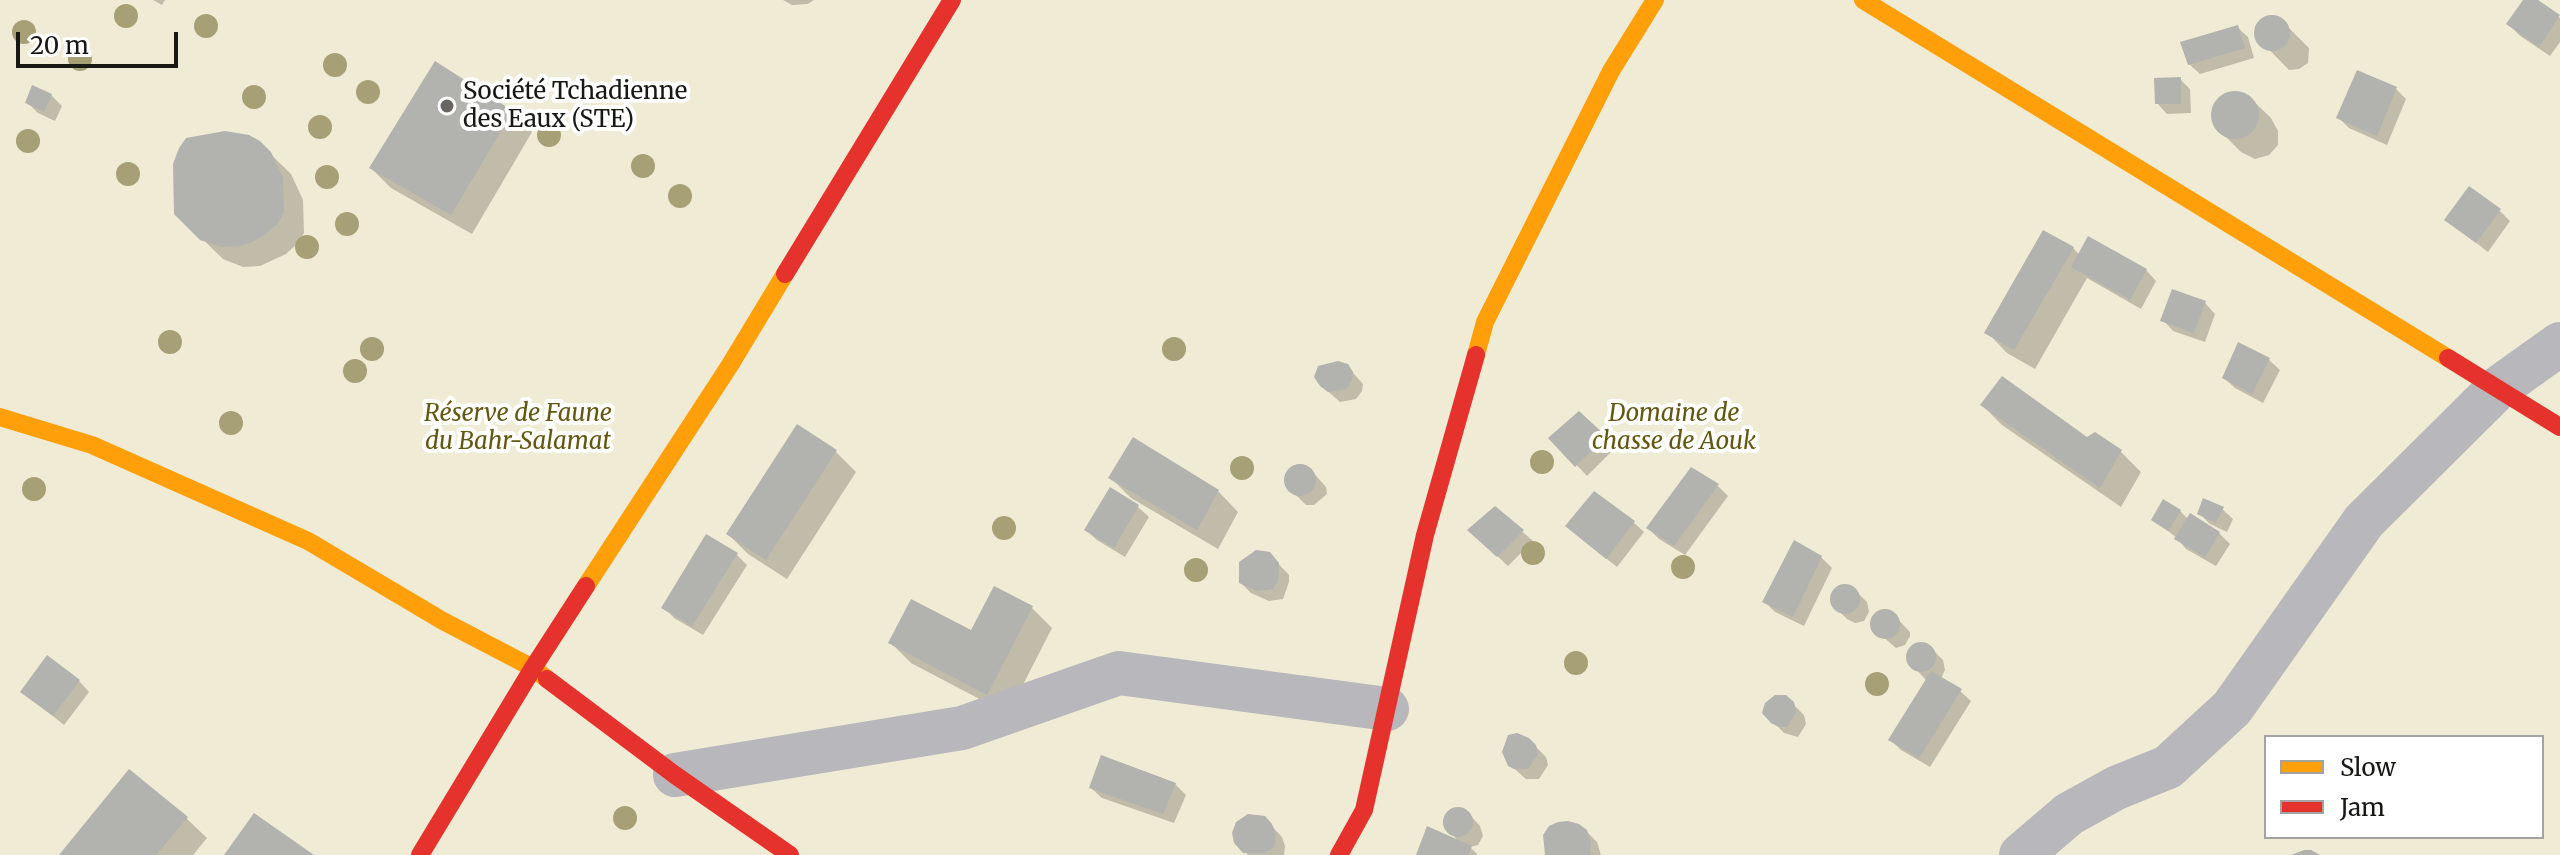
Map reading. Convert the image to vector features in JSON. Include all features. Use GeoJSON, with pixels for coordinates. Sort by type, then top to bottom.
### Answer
{"type":"FeatureCollection","features":[{"type":"Feature","properties":{"kind":"street"},"geometry":{"type":"LineString","coordinates":[[420,855],[533,668],[730,365],[952,0]]}},
{"type":"Feature","properties":{"kind":"street"},"geometry":{"type":"LineString","coordinates":[[1339,855],[1364,810],[1425,535],[1485,322],[1611,71],[1655,0]]}},
{"type":"Feature","properties":{"kind":"street"},"geometry":{"type":"LineString","coordinates":[[1863,0],[2560,427]]}},
{"type":"Feature","properties":{"kind":"street"},"geometry":{"type":"LineString","coordinates":[[2021,855],[2069,814],[2116,788],[2168,767],[2232,708],[2364,521],[2497,389],[2560,344]]}},
{"type":"Feature","properties":{"kind":"street"},"geometry":{"type":"LineString","coordinates":[[0,417],[92,445],[308,541],[443,621],[533,668],[675,775],[790,855]]}},
{"type":"Feature","properties":{"kind":"street"},"geometry":{"type":"LineString","coordinates":[[675,775],[962,728],[1119,673],[1387,709]]}},
{"type":"Feature","properties":{"kind":"green space"},"geometry":{"type":"Polygon","coordinates":[[[0,0],[2560,0],[2560,855],[0,855],[0,0]]]}},
{"type":"Feature","properties":{"kind":"building"},"geometry":{"type":"Polygon","coordinates":[[[2523,0],[2538,0],[2560,15],[2539,47],[2506,24],[2523,0]]]}},
{"type":"Feature","properties":{"kind":"building"},"geometry":{"type":"Polygon","coordinates":[[[2272,15],[2285,20],[2290,33],[2285,46],[2272,51],[2259,46],[2254,33],[2259,20],[2272,15]]]}},
{"type":"Feature","properties":{"kind":"building"},"geometry":{"type":"Polygon","coordinates":[[[2238,25],[2245,48],[2188,65],[2180,42],[2238,25]]]}},
{"type":"Feature","properties":{"kind":"building"},"geometry":{"type":"Polygon","coordinates":[[[435,61],[513,111],[451,215],[369,168],[435,61]]]}},
{"type":"Feature","properties":{"kind":"building"},"geometry":{"type":"Polygon","coordinates":[[[2357,70],[2397,87],[2377,136],[2336,118],[2357,70]]]}},
{"type":"Feature","properties":{"kind":"building"},"geometry":{"type":"Polygon","coordinates":[[[2181,77],[2181,104],[2155,104],[2154,78],[2181,77]]]}},
{"type":"Feature","properties":{"kind":"building"},"geometry":{"type":"Polygon","coordinates":[[[32,85],[52,94],[44,112],[25,103],[32,85]]]}},
{"type":"Feature","properties":{"kind":"building"},"geometry":{"type":"Polygon","coordinates":[[[2235,91],[2252,98],[2259,115],[2252,132],[2235,139],[2218,132],[2211,115],[2218,98],[2235,91]]]}},
{"type":"Feature","properties":{"kind":"building"},"geometry":{"type":"Polygon","coordinates":[[[225,131],[249,135],[271,152],[283,178],[284,212],[278,223],[252,242],[221,247],[200,240],[174,214],[173,164],[186,138],[225,131]]]}},
{"type":"Feature","properties":{"kind":"building"},"geometry":{"type":"Polygon","coordinates":[[[2469,186],[2501,209],[2476,243],[2444,220],[2469,186]]]}},
{"type":"Feature","properties":{"kind":"building"},"geometry":{"type":"Polygon","coordinates":[[[2043,230],[2074,247],[2014,350],[1984,333],[2043,230]]]}},
{"type":"Feature","properties":{"kind":"building"},"geometry":{"type":"Polygon","coordinates":[[[2088,236],[2147,269],[2130,300],[2071,267],[2088,236]]]}},
{"type":"Feature","properties":{"kind":"building"},"geometry":{"type":"Polygon","coordinates":[[[2172,289],[2206,301],[2194,333],[2160,321],[2172,289]]]}},
{"type":"Feature","properties":{"kind":"building"},"geometry":{"type":"Polygon","coordinates":[[[2238,342],[2270,358],[2252,394],[2222,378],[2238,342]]]}},
{"type":"Feature","properties":{"kind":"building"},"geometry":{"type":"Polygon","coordinates":[[[1338,361],[1348,364],[1353,372],[1352,380],[1346,389],[1328,392],[1314,377],[1318,366],[1338,361]]]}},
{"type":"Feature","properties":{"kind":"building"},"geometry":{"type":"Polygon","coordinates":[[[2002,376],[2087,437],[2095,432],[2122,450],[2100,488],[1980,405],[2002,376]]]}},
{"type":"Feature","properties":{"kind":"building"},"geometry":{"type":"Polygon","coordinates":[[[1579,411],[1606,436],[1575,467],[1548,438],[1579,411]]]}},
{"type":"Feature","properties":{"kind":"building"},"geometry":{"type":"Polygon","coordinates":[[[797,424],[837,450],[766,560],[726,534],[797,424]]]}},
{"type":"Feature","properties":{"kind":"building"},"geometry":{"type":"Polygon","coordinates":[[[1133,437],[1219,490],[1197,530],[1108,478],[1133,437]]]}},
{"type":"Feature","properties":{"kind":"building"},"geometry":{"type":"Polygon","coordinates":[[[1300,464],[1311,469],[1316,480],[1311,491],[1300,496],[1289,491],[1284,480],[1289,469],[1300,464]]]}},
{"type":"Feature","properties":{"kind":"building"},"geometry":{"type":"Polygon","coordinates":[[[1691,467],[1719,484],[1674,546],[1646,528],[1691,467]]]}},
{"type":"Feature","properties":{"kind":"building"},"geometry":{"type":"Polygon","coordinates":[[[1110,487],[1139,505],[1114,548],[1084,530],[1110,487]]]}},
{"type":"Feature","properties":{"kind":"building"},"geometry":{"type":"Polygon","coordinates":[[[1594,491],[1635,521],[1606,559],[1565,526],[1594,491]]]}},
{"type":"Feature","properties":{"kind":"building"},"geometry":{"type":"Polygon","coordinates":[[[2203,498],[2224,507],[2216,523],[2197,514],[2203,498]]]}},
{"type":"Feature","properties":{"kind":"building"},"geometry":{"type":"Polygon","coordinates":[[[2163,499],[2181,510],[2168,531],[2151,520],[2163,499]]]}},
{"type":"Feature","properties":{"kind":"building"},"geometry":{"type":"Polygon","coordinates":[[[1495,506],[1524,530],[1497,557],[1467,530],[1495,506]]]}},
{"type":"Feature","properties":{"kind":"building"},"geometry":{"type":"Polygon","coordinates":[[[2190,513],[2220,532],[2205,557],[2174,539],[2190,513]]]}},
{"type":"Feature","properties":{"kind":"building"},"geometry":{"type":"Polygon","coordinates":[[[706,534],[738,553],[692,626],[661,608],[706,534]]]}},
{"type":"Feature","properties":{"kind":"building"},"geometry":{"type":"Polygon","coordinates":[[[1794,540],[1822,556],[1793,617],[1762,602],[1794,540]]]}},
{"type":"Feature","properties":{"kind":"building"},"geometry":{"type":"Polygon","coordinates":[[[1256,550],[1270,552],[1279,563],[1278,581],[1273,589],[1257,591],[1239,583],[1239,562],[1256,550]]]}},
{"type":"Feature","properties":{"kind":"building"},"geometry":{"type":"Polygon","coordinates":[[[1845,584],[1856,588],[1860,599],[1856,610],[1845,614],[1834,610],[1830,599],[1834,588],[1845,584]]]}},
{"type":"Feature","properties":{"kind":"building"},"geometry":{"type":"Polygon","coordinates":[[[994,586],[1033,606],[987,695],[888,643],[911,599],[971,630],[994,586]]]}},
{"type":"Feature","properties":{"kind":"building"},"geometry":{"type":"Polygon","coordinates":[[[1885,609],[1896,613],[1900,624],[1896,635],[1885,639],[1874,635],[1870,624],[1874,613],[1885,609]]]}},
{"type":"Feature","properties":{"kind":"building"},"geometry":{"type":"Polygon","coordinates":[[[1921,642],[1932,646],[1936,657],[1932,668],[1921,672],[1910,668],[1906,657],[1910,646],[1921,642]]]}},
{"type":"Feature","properties":{"kind":"building"},"geometry":{"type":"Polygon","coordinates":[[[47,655],[80,680],[53,716],[20,692],[47,655]]]}},
{"type":"Feature","properties":{"kind":"building"},"geometry":{"type":"Polygon","coordinates":[[[1931,671],[1962,689],[1919,758],[1888,740],[1931,671]]]}},
{"type":"Feature","properties":{"kind":"building"},"geometry":{"type":"Polygon","coordinates":[[[1775,695],[1786,695],[1794,702],[1796,712],[1787,727],[1771,723],[1762,713],[1765,703],[1775,695]]]}},
{"type":"Feature","properties":{"kind":"building"},"geometry":{"type":"Polygon","coordinates":[[[1517,733],[1536,745],[1538,754],[1528,769],[1508,766],[1502,752],[1508,735],[1517,733]]]}},
{"type":"Feature","properties":{"kind":"building"},"geometry":{"type":"Polygon","coordinates":[[[1101,755],[1176,783],[1163,814],[1089,788],[1101,755]]]}},
{"type":"Feature","properties":{"kind":"building"},"geometry":{"type":"Polygon","coordinates":[[[129,769],[188,817],[156,855],[59,855],[129,769]]]}},
{"type":"Feature","properties":{"kind":"building"},"geometry":{"type":"Polygon","coordinates":[[[1458,807],[1469,811],[1473,822],[1469,833],[1458,837],[1447,833],[1443,822],[1447,811],[1458,807]]]}},
{"type":"Feature","properties":{"kind":"building"},"geometry":{"type":"Polygon","coordinates":[[[254,813],[314,855],[224,855],[254,813]]]}},
{"type":"Feature","properties":{"kind":"building"},"geometry":{"type":"Polygon","coordinates":[[[1248,814],[1265,816],[1272,824],[1276,834],[1274,847],[1265,853],[1243,853],[1234,843],[1232,833],[1236,822],[1248,814]]]}},
{"type":"Feature","properties":{"kind":"building"},"geometry":{"type":"Polygon","coordinates":[[[1568,821],[1587,830],[1591,843],[1590,855],[1545,855],[1543,835],[1549,826],[1568,821]]]}},
{"type":"Feature","properties":{"kind":"building"},"geometry":{"type":"Polygon","coordinates":[[[1427,826],[1472,846],[1468,855],[1416,855],[1427,826]]]}},
{"type":"Feature","properties":{"kind":"building"},"geometry":{"type":"Polygon","coordinates":[[[2311,850],[2320,855],[2291,855],[2311,850]]]}},
{"type":"Feature","properties":{"kind":"traffic: slow"},"geometry":{"type":"LineString","coordinates":[[1476,355],[1485,322],[1611,71],[1655,0]]}},
{"type":"Feature","properties":{"kind":"traffic: slow"},"geometry":{"type":"LineString","coordinates":[[1863,0],[2448,358]]}},
{"type":"Feature","properties":{"kind":"traffic: slow"},"geometry":{"type":"LineString","coordinates":[[586,586],[730,365],[785,274]]}},
{"type":"Feature","properties":{"kind":"traffic: slow"},"geometry":{"type":"LineString","coordinates":[[0,417],[92,445],[308,541],[443,621],[533,668],[547,679]]}},
{"type":"Feature","properties":{"kind":"traffic: jam"},"geometry":{"type":"LineString","coordinates":[[785,274],[952,0]]}},
{"type":"Feature","properties":{"kind":"traffic: jam"},"geometry":{"type":"LineString","coordinates":[[1339,855],[1364,810],[1425,535],[1476,355]]}},
{"type":"Feature","properties":{"kind":"traffic: jam"},"geometry":{"type":"LineString","coordinates":[[2448,358],[2560,427]]}},
{"type":"Feature","properties":{"kind":"traffic: jam"},"geometry":{"type":"LineString","coordinates":[[420,855],[586,586]]}},
{"type":"Feature","properties":{"kind":"traffic: jam"},"geometry":{"type":"LineString","coordinates":[[547,679],[675,775],[790,855]]}},
{"type":"Feature","properties":{"kind":"place","name":"Société Tchadienne des Eaux (STE)"},"geometry":{"type":"Point","coordinates":[447,106]}},
{"type":"Feature","properties":{"kind":"park label","name":"Réserve de Faune du Bahr-Salamat"},"geometry":{"type":"Point","coordinates":[518,428]}},
{"type":"Feature","properties":{"kind":"park label","name":"Domaine de chasse de Aouk"},"geometry":{"type":"Point","coordinates":[1674,428]}}]}
